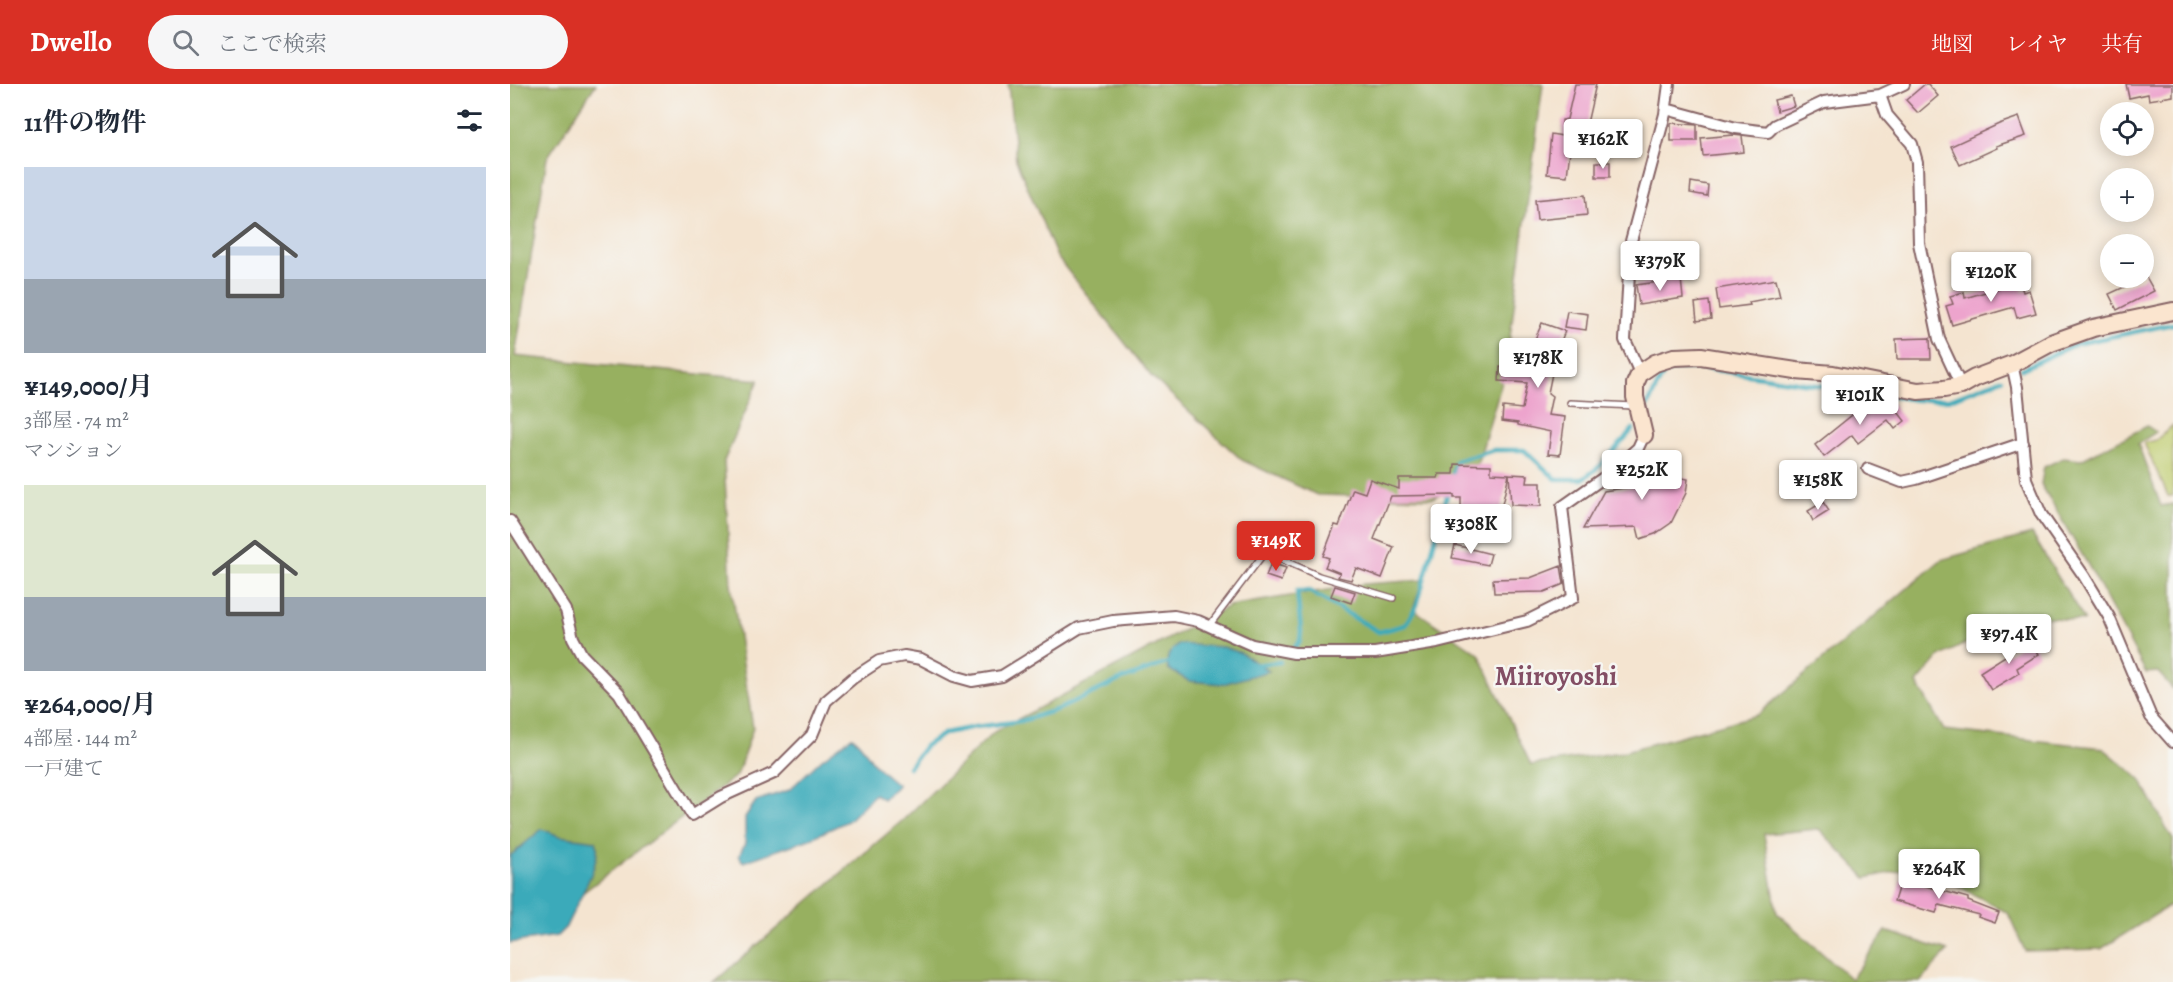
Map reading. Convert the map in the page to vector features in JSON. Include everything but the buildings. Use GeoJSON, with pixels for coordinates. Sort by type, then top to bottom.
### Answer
{"type":"FeatureCollection","features":[{"type":"Feature","properties":{"kind":"street"},"geometry":{"type":"LineString","coordinates":[[1640,373],[1625,340],[1631,241],[1666,109],[1669,84]]}},
{"type":"Feature","properties":{"kind":"street"},"geometry":{"type":"LineString","coordinates":[[1666,109],[1736,128],[1768,132],[1775,125],[1824,102],[1880,95],[1904,84]]}},
{"type":"Feature","properties":{"kind":"street"},"geometry":{"type":"LineString","coordinates":[[1880,95],[1887,115],[1912,144],[1917,162],[1919,243],[1939,339],[1961,386]]}},
{"type":"Feature","properties":{"kind":"street"},"geometry":{"type":"LineString","coordinates":[[510,521],[566,610],[573,638],[582,655],[619,693],[692,815],[721,797],[774,773],[812,735],[826,701],[853,678],[879,661],[904,656],[921,659],[954,676],[972,681],[1002,676],[1079,628],[1113,621],[1174,616],[1198,621],[1252,645],[1293,653],[1375,653],[1437,643],[1527,621],[1573,598],[1562,507],[1606,476],[1638,448],[1644,435],[1637,406],[1635,384],[1640,373],[1655,363],[1674,357],[1701,356],[1796,371],[1833,374],[1918,391],[1961,386],[1975,378],[2012,364],[2051,343],[2093,328],[2173,311]]}},
{"type":"Feature","properties":{"kind":"street"},"geometry":{"type":"LineString","coordinates":[[2012,364],[2018,387],[2026,480],[2041,514],[2109,617],[2151,717],[2173,742]]}},
{"type":"Feature","properties":{"kind":"street"},"geometry":{"type":"LineString","coordinates":[[1868,469],[1902,482],[2023,443]]}},
{"type":"Feature","properties":{"kind":"lane"},"geometry":{"type":"LineString","coordinates":[[1570,403],[1637,406]]}},
{"type":"Feature","properties":{"kind":"lane"},"geometry":{"type":"LineString","coordinates":[[1209,626],[1265,552],[1319,576],[1393,598]]}},
{"type":"Feature","properties":{"kind":"green space"},"geometry":{"type":"Polygon","coordinates":[[[510,84],[596,84],[547,158],[515,356],[759,380],[724,461],[731,584],[753,728],[737,775],[556,913],[510,936],[510,84]]]}},
{"type":"Feature","properties":{"kind":"green space"},"geometry":{"type":"Polygon","coordinates":[[[1008,84],[1543,84],[1506,368],[1474,476],[1433,498],[1317,495],[1242,460],[1151,376],[1057,257],[1016,160],[1008,84]]]}},
{"type":"Feature","properties":{"kind":"green space"},"geometry":{"type":"Polygon","coordinates":[[[2173,425],[2173,496],[2168,496],[2144,443],[2156,440],[2173,425]]]}},
{"type":"Feature","properties":{"kind":"green space"},"geometry":{"type":"Polygon","coordinates":[[[2147,426],[2156,432],[2138,444],[2161,506],[2173,504],[2173,689],[2158,672],[2146,673],[2091,570],[2041,484],[2044,467],[2063,458],[2081,460],[2147,426]]]}},
{"type":"Feature","properties":{"kind":"green space"},"geometry":{"type":"Polygon","coordinates":[[[2032,534],[2085,621],[2021,615],[1939,657],[1917,683],[1944,730],[2103,748],[2140,779],[2173,840],[2172,904],[2101,949],[2025,951],[2008,913],[1922,866],[1866,878],[1819,829],[1764,834],[1777,913],[1851,979],[1886,931],[1948,951],[1920,982],[714,982],[903,820],[994,732],[1229,606],[1364,584],[1423,580],[1413,609],[1479,654],[1531,765],[1622,752],[1757,715],[1941,560],[2032,534]]]}},
{"type":"Feature","properties":{"kind":"water"},"geometry":{"type":"Polygon","coordinates":[[[1179,644],[1223,647],[1241,653],[1269,671],[1223,684],[1189,681],[1168,669],[1169,655],[1172,649],[1179,644]]]}},
{"type":"Feature","properties":{"kind":"water"},"geometry":{"type":"Polygon","coordinates":[[[852,737],[878,767],[898,785],[883,799],[875,794],[848,821],[807,840],[743,862],[739,856],[745,843],[745,817],[756,801],[789,790],[822,759],[852,737]]]}},
{"type":"Feature","properties":{"kind":"water"},"geometry":{"type":"Polygon","coordinates":[[[542,829],[559,836],[596,841],[596,860],[566,927],[557,936],[510,943],[510,856],[542,829]]]}},
{"type":"Feature","properties":{"kind":"waterway"},"geometry":{"type":"LineString","coordinates":[[2022,369],[2076,344],[2173,324]]}},
{"type":"Feature","properties":{"kind":"waterway"},"geometry":{"type":"LineString","coordinates":[[1648,405],[1664,372],[1681,368],[1702,368],[1917,400],[1950,399],[2002,379]]}},
{"type":"Feature","properties":{"kind":"waterway"},"geometry":{"type":"LineString","coordinates":[[1452,478],[1456,461],[1494,450],[1524,450],[1556,479],[1583,479],[1600,466],[1633,429]]}},
{"type":"Feature","properties":{"kind":"waterway"},"geometry":{"type":"LineString","coordinates":[[1294,648],[1300,641],[1301,631],[1297,591],[1309,591],[1379,632],[1405,625],[1417,605],[1448,492]]}},
{"type":"Feature","properties":{"kind":"waterway"},"geometry":{"type":"LineString","coordinates":[[909,767],[925,746],[945,733],[1021,721],[1059,709],[1120,680],[1170,662]]}},
{"type":"Feature","properties":{"kind":"waterway"},"geometry":{"type":"LineString","coordinates":[[1253,665],[1280,662]]}},
{"type":"Feature","properties":{"kind":"district","name":"Miiroyoshi"},"geometry":{"type":"Point","coordinates":[1556,676]}}]}
